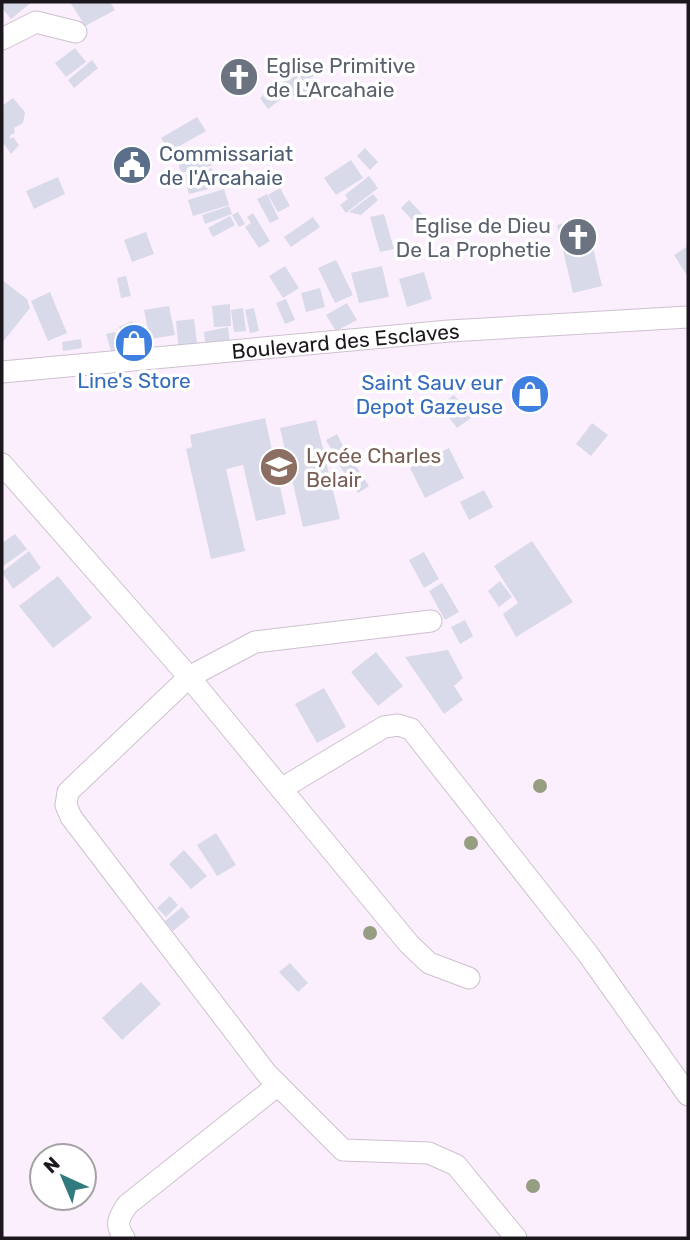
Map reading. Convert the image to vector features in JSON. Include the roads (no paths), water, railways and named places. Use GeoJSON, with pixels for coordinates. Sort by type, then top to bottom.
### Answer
{"type":"FeatureCollection","features":[{"type":"Feature","properties":{"kind":"street"},"geometry":{"type":"LineString","coordinates":[[2,39],[36,22],[76,32]]}},
{"type":"Feature","properties":{"kind":"street","name":"Boulevard des Esclaves"},"geometry":{"type":"LineString","coordinates":[[2,372],[449,331],[688,317]]}},
{"type":"Feature","properties":{"kind":"street"},"geometry":{"type":"LineString","coordinates":[[2,464],[189,677],[409,944],[429,963],[469,978]]}},
{"type":"Feature","properties":{"kind":"street"},"geometry":{"type":"LineString","coordinates":[[431,621],[255,642],[189,677],[68,792],[66,805],[71,817],[267,1074],[343,1150],[429,1153],[456,1165],[516,1238]]}},
{"type":"Feature","properties":{"kind":"street"},"geometry":{"type":"LineString","coordinates":[[281,789],[384,727],[398,725],[411,729],[588,954],[688,1095]]}},
{"type":"Feature","properties":{"kind":"street"},"geometry":{"type":"LineString","coordinates":[[124,1238],[118,1229],[117,1220],[127,1205],[278,1084]]}},
{"type":"Feature","properties":{"kind":"place","name":"Eglise Primitive de L'Arcahaie"},"geometry":{"type":"Point","coordinates":[239,77]}},
{"type":"Feature","properties":{"kind":"place","name":"Commissariat de l'Arcahaie"},"geometry":{"type":"Point","coordinates":[132,165]}},
{"type":"Feature","properties":{"kind":"place","name":"Eglise de Dieu De La Prophetie"},"geometry":{"type":"Point","coordinates":[578,237]}},
{"type":"Feature","properties":{"kind":"place","name":"Line's Store"},"geometry":{"type":"Point","coordinates":[134,343]}},
{"type":"Feature","properties":{"kind":"place","name":"Saint Sauv eur Depot Gazeuse"},"geometry":{"type":"Point","coordinates":[530,394]}},
{"type":"Feature","properties":{"kind":"place","name":"Lycée Charles Belair"},"geometry":{"type":"Point","coordinates":[279,467]}}]}
